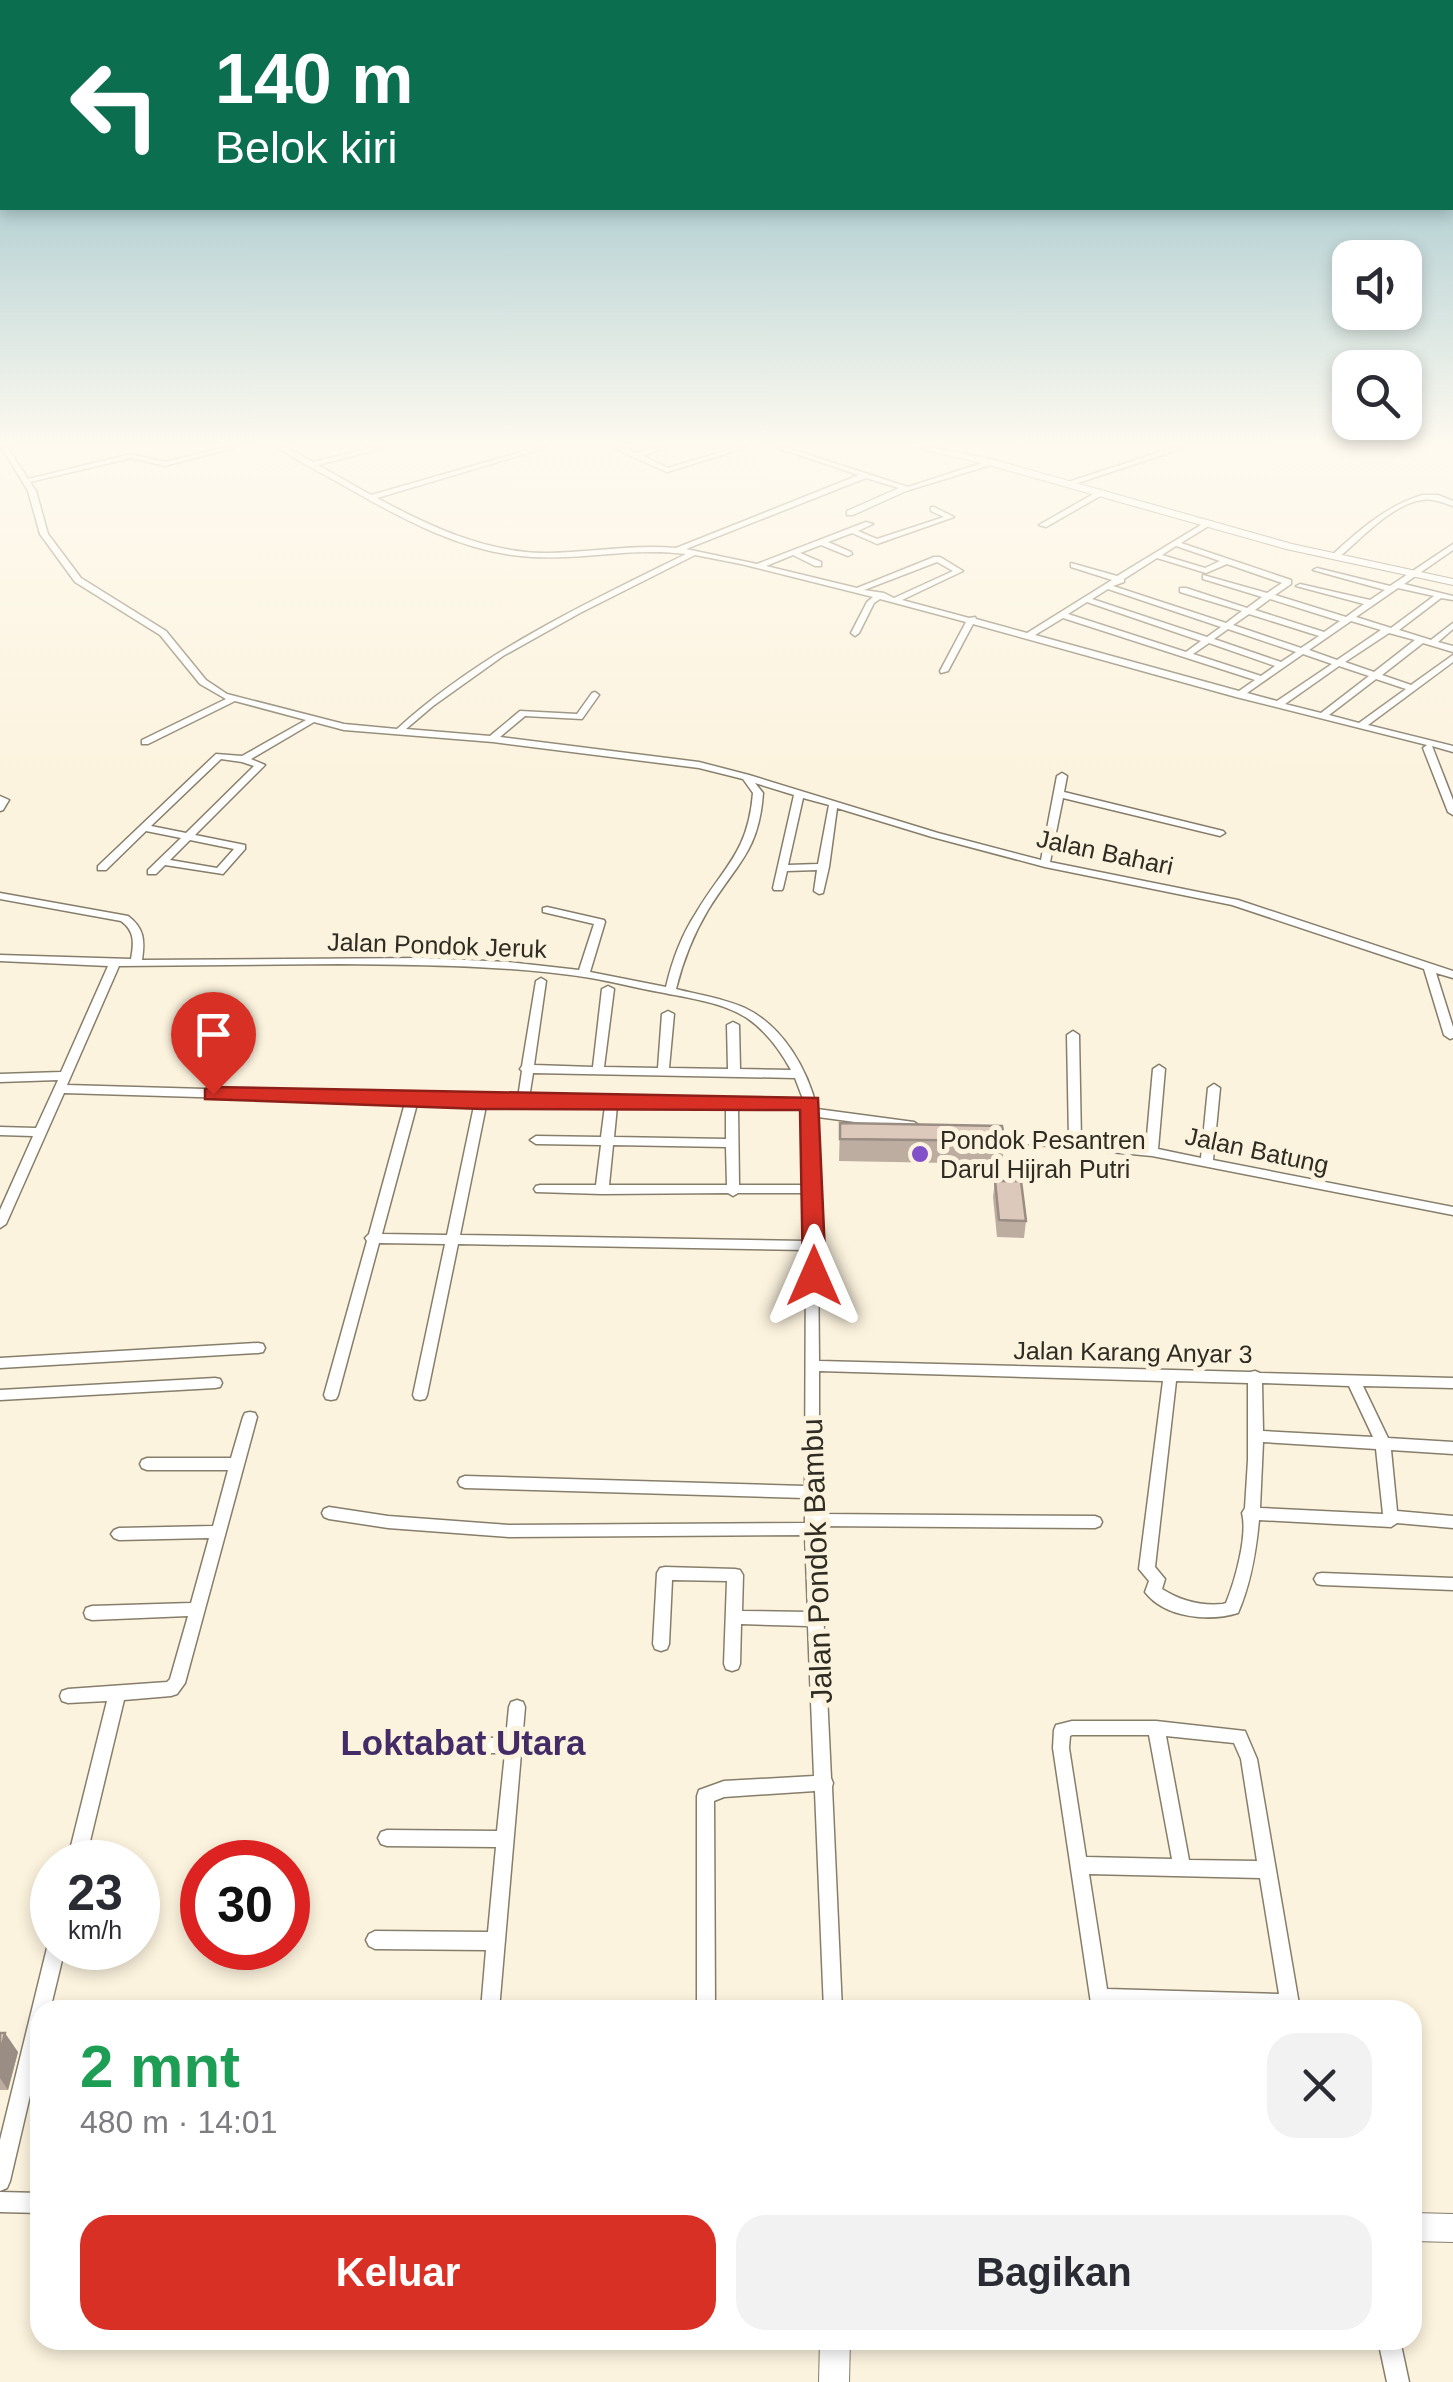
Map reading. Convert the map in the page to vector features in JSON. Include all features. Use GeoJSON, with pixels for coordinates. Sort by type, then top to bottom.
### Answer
{"type":"FeatureCollection","features":[{"type":"Feature","properties":{"kind":"street","name":"Jalan Bahari"},"geometry":{"type":"LineString","coordinates":[[63,559],[84,586],[163,633],[203,682],[234,699],[310,721],[699,765],[1045,864],[1234,902],[1453,974]]}},
{"type":"Feature","properties":{"kind":"street"},"geometry":{"type":"LineString","coordinates":[[398,732],[428,702],[476,672],[680,559]]}},
{"type":"Feature","properties":{"kind":"street"},"geometry":{"type":"LineString","coordinates":[[727,559],[860,589],[1453,749]]}},
{"type":"Feature","properties":{"kind":"street"},"geometry":{"type":"LineString","coordinates":[[758,566],[775,559]]}},
{"type":"Feature","properties":{"kind":"street"},"geometry":{"type":"LineString","coordinates":[[808,559],[818,564]]}},
{"type":"Feature","properties":{"kind":"street"},"geometry":{"type":"LineString","coordinates":[[860,589],[937,559]]}},
{"type":"Feature","properties":{"kind":"street"},"geometry":{"type":"LineString","coordinates":[[897,599],[960,571],[937,559]]}},
{"type":"Feature","properties":{"kind":"street"},"geometry":{"type":"LineString","coordinates":[[1031,634],[1156,559]]}},
{"type":"Feature","properties":{"kind":"street"},"geometry":{"type":"LineString","coordinates":[[1167,559],[1206,571],[1226,561]]}},
{"type":"Feature","properties":{"kind":"street"},"geometry":{"type":"LineString","coordinates":[[1187,655],[1288,580],[1221,559]]}},
{"type":"Feature","properties":{"kind":"street"},"geometry":{"type":"LineString","coordinates":[[1350,559],[1453,582]]}},
{"type":"Feature","properties":{"kind":"street"},"geometry":{"type":"LineString","coordinates":[[1239,694],[1434,559]]}},
{"type":"Feature","properties":{"kind":"street"},"geometry":{"type":"LineString","coordinates":[[1074,565],[1121,580]]}},
{"type":"Feature","properties":{"kind":"street"},"geometry":{"type":"LineString","coordinates":[[1317,570],[1453,598]]}},
{"type":"Feature","properties":{"kind":"street"},"geometry":{"type":"LineString","coordinates":[[1206,577],[1453,648]]}},
{"type":"Feature","properties":{"kind":"street"},"geometry":{"type":"LineString","coordinates":[[1300,586],[1371,603]]}},
{"type":"Feature","properties":{"kind":"street"},"geometry":{"type":"LineString","coordinates":[[1110,587],[1413,688]]}},
{"type":"Feature","properties":{"kind":"street"},"geometry":{"type":"LineString","coordinates":[[1183,590],[1325,635]]}},
{"type":"Feature","properties":{"kind":"street"},"geometry":{"type":"LineString","coordinates":[[1279,704],[1440,594]]}},
{"type":"Feature","properties":{"kind":"street"},"geometry":{"type":"LineString","coordinates":[[856,633],[873,600],[882,595]]}},
{"type":"Feature","properties":{"kind":"street"},"geometry":{"type":"LineString","coordinates":[[1088,600],[1282,664]]}},
{"type":"Feature","properties":{"kind":"street"},"geometry":{"type":"LineString","coordinates":[[1064,615],[1261,679]]}},
{"type":"Feature","properties":{"kind":"street"},"geometry":{"type":"LineString","coordinates":[[944,671],[972,619]]}},
{"type":"Feature","properties":{"kind":"street"},"geometry":{"type":"LineString","coordinates":[[1325,714],[1375,675],[1453,625]]}},
{"type":"Feature","properties":{"kind":"street"},"geometry":{"type":"LineString","coordinates":[[1130,664],[1157,646]]}},
{"type":"Feature","properties":{"kind":"street"},"geometry":{"type":"LineString","coordinates":[[1361,726],[1453,658]]}},
{"type":"Feature","properties":{"kind":"street"},"geometry":{"type":"LineString","coordinates":[[492,739],[521,714],[578,717],[595,695]]}},
{"type":"Feature","properties":{"kind":"street"},"geometry":{"type":"LineString","coordinates":[[144,742],[234,699]]}},
{"type":"Feature","properties":{"kind":"street"},"geometry":{"type":"LineString","coordinates":[[244,759],[310,721]]}},
{"type":"Feature","properties":{"kind":"street"},"geometry":{"type":"LineString","coordinates":[[1428,748],[1453,812]]}},
{"type":"Feature","properties":{"kind":"street"},"geometry":{"type":"LineString","coordinates":[[102,868],[219,756],[260,765],[152,872]]}},
{"type":"Feature","properties":{"kind":"street"},"geometry":{"type":"LineString","coordinates":[[1045,864],[1062,776]]}},
{"type":"Feature","properties":{"kind":"street"},"geometry":{"type":"LineString","coordinates":[[670,991],[678,955],[692,928],[749,846],[758,793],[746,777]]}},
{"type":"Feature","properties":{"kind":"street"},"geometry":{"type":"LineString","coordinates":[[778,888],[799,793]]}},
{"type":"Feature","properties":{"kind":"street"},"geometry":{"type":"LineString","coordinates":[[1058,794],[1220,833]]}},
{"type":"Feature","properties":{"kind":"street"},"geometry":{"type":"LineString","coordinates":[[0,798],[4,800],[0,808]]}},
{"type":"Feature","properties":{"kind":"street"},"geometry":{"type":"LineString","coordinates":[[819,891],[833,806]]}},
{"type":"Feature","properties":{"kind":"street"},"geometry":{"type":"LineString","coordinates":[[144,828],[239,845],[241,850],[219,872],[162,862]]}},
{"type":"Feature","properties":{"kind":"street"},"geometry":{"type":"LineString","coordinates":[[784,868],[824,867]]}},
{"type":"Feature","properties":{"kind":"street"},"geometry":{"type":"LineString","coordinates":[[0,896],[124,918],[136,926],[140,936],[136,962]]}},
{"type":"Feature","properties":{"kind":"street"},"geometry":{"type":"LineString","coordinates":[[548,910],[600,922],[584,972]]}},
{"type":"Feature","properties":{"kind":"street","name":"Jalan Pondok Jeruk"},"geometry":{"type":"LineString","coordinates":[[0,958],[114,963],[459,965],[584,972],[670,991],[752,1016],[772,1034],[800,1074],[811,1108]]}},
{"type":"Feature","properties":{"kind":"street"},"geometry":{"type":"LineString","coordinates":[[0,1224],[114,963]]}},
{"type":"Feature","properties":{"kind":"street"},"geometry":{"type":"LineString","coordinates":[[1430,968],[1450,1035]]}},
{"type":"Feature","properties":{"kind":"street"},"geometry":{"type":"LineString","coordinates":[[523,1101],[541,981]]}},
{"type":"Feature","properties":{"kind":"street"},"geometry":{"type":"LineString","coordinates":[[598,1070],[608,989]]}},
{"type":"Feature","properties":{"kind":"street"},"geometry":{"type":"LineString","coordinates":[[663,1073],[668,1014]]}},
{"type":"Feature","properties":{"kind":"street"},"geometry":{"type":"LineString","coordinates":[[733,1025],[734,1074]]}},
{"type":"Feature","properties":{"kind":"street"},"geometry":{"type":"LineString","coordinates":[[1072,1034],[1076,1144]]}},
{"type":"Feature","properties":{"kind":"street"},"geometry":{"type":"LineString","coordinates":[[526,1069],[800,1074]]}},
{"type":"Feature","properties":{"kind":"street"},"geometry":{"type":"LineString","coordinates":[[1152,1152],[1158,1069]]}},
{"type":"Feature","properties":{"kind":"street"},"geometry":{"type":"LineString","coordinates":[[0,1078],[412,1100],[732,1103],[811,1108],[924,1128]]}},
{"type":"Feature","properties":{"kind":"street"},"geometry":{"type":"LineString","coordinates":[[1207,1163],[1214,1088]]}},
{"type":"Feature","properties":{"kind":"street"},"geometry":{"type":"LineString","coordinates":[[331,1394],[412,1100]]}},
{"type":"Feature","properties":{"kind":"street"},"geometry":{"type":"LineString","coordinates":[[420,1396],[482,1102]]}},
{"type":"Feature","properties":{"kind":"street"},"geometry":{"type":"LineString","coordinates":[[602,1190],[610,1103]]}},
{"type":"Feature","properties":{"kind":"street"},"geometry":{"type":"LineString","coordinates":[[732,1103],[733,1192]]}},
{"type":"Feature","properties":{"kind":"street","name":"Jalan Pondok Bambu"},"geometry":{"type":"LineString","coordinates":[[811,1108],[815,1246],[812,1524],[833,2000]]}},
{"type":"Feature","properties":{"kind":"street"},"geometry":{"type":"LineString","coordinates":[[0,1131],[40,1132]]}},
{"type":"Feature","properties":{"kind":"street","name":"Jalan Batung"},"geometry":{"type":"LineString","coordinates":[[980,1136],[1152,1152],[1453,1211]]}},
{"type":"Feature","properties":{"kind":"street"},"geometry":{"type":"LineString","coordinates":[[536,1140],[732,1143]]}},
{"type":"Feature","properties":{"kind":"street"},"geometry":{"type":"LineString","coordinates":[[540,1188],[733,1192],[814,1189]]}},
{"type":"Feature","properties":{"kind":"street"},"geometry":{"type":"LineString","coordinates":[[371,1238],[815,1246]]}},
{"type":"Feature","properties":{"kind":"street"},"geometry":{"type":"LineString","coordinates":[[0,1362],[258,1348]]}},
{"type":"Feature","properties":{"kind":"street","name":"Jalan Karang Anyar 3"},"geometry":{"type":"LineString","coordinates":[[813,1366],[1453,1383]]}},
{"type":"Feature","properties":{"kind":"street"},"geometry":{"type":"LineString","coordinates":[[1170,1376],[1147,1569],[1157,1579],[1152,1592],[1178,1605],[1218,1613],[1232,1608],[1243,1580],[1259,1436],[1255,1376]]}},
{"type":"Feature","properties":{"kind":"street"},"geometry":{"type":"LineString","coordinates":[[1354,1380],[1383,1443],[1393,1517]]}},
{"type":"Feature","properties":{"kind":"street"},"geometry":{"type":"LineString","coordinates":[[0,1395],[215,1383]]}},
{"type":"Feature","properties":{"kind":"street"},"geometry":{"type":"LineString","coordinates":[[68,1696],[174,1687],[250,1417]]}},
{"type":"Feature","properties":{"kind":"street"},"geometry":{"type":"LineString","coordinates":[[1259,1436],[1453,1448]]}},
{"type":"Feature","properties":{"kind":"street"},"geometry":{"type":"LineString","coordinates":[[147,1464],[237,1464]]}},
{"type":"Feature","properties":{"kind":"street"},"geometry":{"type":"LineString","coordinates":[[465,1482],[814,1492]]}},
{"type":"Feature","properties":{"kind":"street"},"geometry":{"type":"LineString","coordinates":[[329,1512],[390,1524],[515,1529],[1096,1522]]}},
{"type":"Feature","properties":{"kind":"street"},"geometry":{"type":"LineString","coordinates":[[1250,1514],[1382,1524],[1393,1517],[1453,1522]]}},
{"type":"Feature","properties":{"kind":"street"},"geometry":{"type":"LineString","coordinates":[[119,1534],[218,1532]]}},
{"type":"Feature","properties":{"kind":"street"},"geometry":{"type":"LineString","coordinates":[[661,1644],[666,1574],[735,1575],[732,1664]]}},
{"type":"Feature","properties":{"kind":"street"},"geometry":{"type":"LineString","coordinates":[[1322,1579],[1453,1584]]}},
{"type":"Feature","properties":{"kind":"street"},"geometry":{"type":"LineString","coordinates":[[92,1613],[197,1609]]}},
{"type":"Feature","properties":{"kind":"street"},"geometry":{"type":"LineString","coordinates":[[733,1617],[816,1620]]}},
{"type":"Feature","properties":{"kind":"street"},"geometry":{"type":"LineString","coordinates":[[81,1840],[117,1693]]}},
{"type":"Feature","properties":{"kind":"street"},"geometry":{"type":"LineString","coordinates":[[491,2000],[517,1706]]}},
{"type":"Feature","properties":{"kind":"street"},"geometry":{"type":"LineString","coordinates":[[1156,1728],[1182,1868]]}},
{"type":"Feature","properties":{"kind":"street"},"geometry":{"type":"LineString","coordinates":[[1099,2000],[1062,1730],[1156,1728],[1230,1732],[1239,1736],[1249,1759],[1290,2000]]}},
{"type":"Feature","properties":{"kind":"street"},"geometry":{"type":"LineString","coordinates":[[401,1745],[513,1746]]}},
{"type":"Feature","properties":{"kind":"street"},"geometry":{"type":"LineString","coordinates":[[706,2000],[705,1796],[724,1789],[825,1784]]}},
{"type":"Feature","properties":{"kind":"street"},"geometry":{"type":"LineString","coordinates":[[387,1838],[505,1839]]}},
{"type":"Feature","properties":{"kind":"street"},"geometry":{"type":"LineString","coordinates":[[1081,1865],[1268,1870]]}},
{"type":"Feature","properties":{"kind":"street"},"geometry":{"type":"LineString","coordinates":[[374,1940],[496,1941]]}},
{"type":"Feature","properties":{"kind":"street"},"geometry":{"type":"LineString","coordinates":[[43,2000],[50,1970]]}},
{"type":"Feature","properties":{"kind":"street"},"geometry":{"type":"LineString","coordinates":[[0,2181],[30,2054]]}},
{"type":"Feature","properties":{"kind":"street"},"geometry":{"type":"LineString","coordinates":[[0,2202],[30,2202]]}},
{"type":"Feature","properties":{"kind":"street"},"geometry":{"type":"LineString","coordinates":[[1422,2227],[1453,2228]]}},
{"type":"Feature","properties":{"kind":"street"},"geometry":{"type":"LineString","coordinates":[[834,2382],[836,2350]]}},
{"type":"Feature","properties":{"kind":"street"},"geometry":{"type":"LineString","coordinates":[[1392,2350],[1398,2382]]}},
{"type":"Feature","properties":{"kind":"building"},"geometry":{"type":"Polygon","coordinates":[[[840,1123],[1002,1126],[1005,1141],[840,1139],[840,1123]]]}},
{"type":"Feature","properties":{"kind":"building"},"geometry":{"type":"Polygon","coordinates":[[[995,1181],[1021,1181],[1026,1221],[999,1220],[995,1181]]]}},
{"type":"Feature","properties":{"kind":"place","name":"Pondok Pesantren Darul Hijrah Putri"},"geometry":{"type":"Point","coordinates":[920,1154]}},
{"type":"Feature","properties":{"kind":"district","name":"Loktabat Utara"},"geometry":{"type":"Point","coordinates":[463,1743]}},
{"type":"Feature","properties":{"kind":"route"},"geometry":{"type":"LineString","coordinates":[[213,1094],[482,1102],[810,1103],[814,1276]]}}]}
